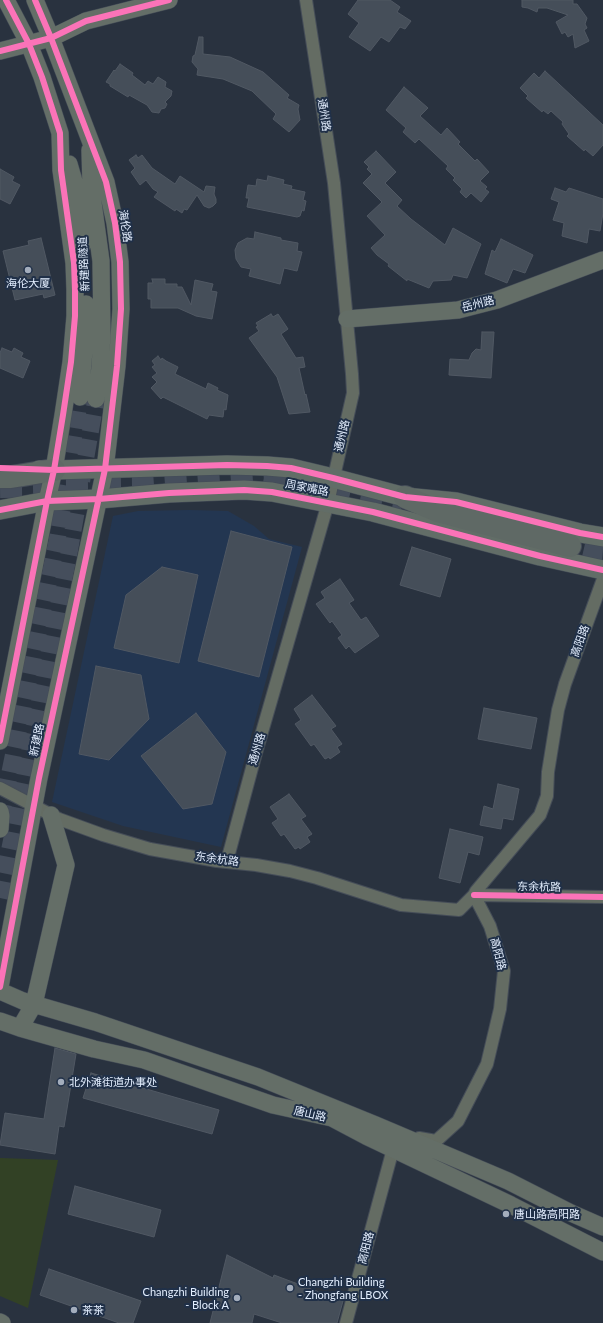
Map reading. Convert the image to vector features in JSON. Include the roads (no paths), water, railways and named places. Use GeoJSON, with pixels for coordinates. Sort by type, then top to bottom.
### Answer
{"type":"FeatureCollection","features":[{"type":"Feature","properties":{"kind":"highway"},"geometry":{"type":"LineString","coordinates":[[0,477],[11,477],[54,470]]}},
{"type":"Feature","properties":{"kind":"highway"},"geometry":{"type":"LineString","coordinates":[[405,497],[438,511],[570,546]]}},
{"type":"Feature","properties":{"kind":"main road"},"geometry":{"type":"LineString","coordinates":[[0,741],[54,470],[71,362],[75,316],[74,263],[61,170],[60,133],[42,77],[29,44],[6,0]]}},
{"type":"Feature","properties":{"kind":"main road","name":"海伦路"},"geometry":{"type":"LineString","coordinates":[[34,0],[51,38],[106,182],[115,223],[120,262],[121,309],[117,366],[105,469],[99,499]]}},
{"type":"Feature","properties":{"kind":"main road"},"geometry":{"type":"LineString","coordinates":[[0,51],[51,38],[86,21],[169,0]]}},
{"type":"Feature","properties":{"kind":"main road","name":"新建路隧道"},"geometry":{"type":"LineString","coordinates":[[60,133],[78,195],[85,259],[88,398],[100,367],[102,335],[101,261],[91,188],[90,140]]}},
{"type":"Feature","properties":{"kind":"main road","name":"岳州路"},"geometry":{"type":"LineString","coordinates":[[347,319],[458,310],[497,300],[603,260]]}},
{"type":"Feature","properties":{"kind":"main road","name":"周家嘴路"},"geometry":{"type":"LineString","coordinates":[[0,468],[54,470],[227,465],[290,468],[405,497],[456,502],[580,533],[603,537]]}},
{"type":"Feature","properties":{"kind":"main road","name":"周家嘴路"},"geometry":{"type":"LineString","coordinates":[[0,510],[47,501],[99,499],[169,493],[244,490],[272,492],[373,512],[540,556],[603,570]]}},
{"type":"Feature","properties":{"kind":"main road","name":"新建路"},"geometry":{"type":"LineString","coordinates":[[0,987],[41,770],[99,499]]}},
{"type":"Feature","properties":{"kind":"main road"},"geometry":{"type":"LineString","coordinates":[[0,811],[0,829]]}},
{"type":"Feature","properties":{"kind":"main road"},"geometry":{"type":"LineString","coordinates":[[20,1028],[34,1004],[66,865],[51,815]]}},
{"type":"Feature","properties":{"kind":"main road","name":"唐山路"},"geometry":{"type":"LineString","coordinates":[[0,992],[34,1004],[95,1022],[258,1077],[397,1142],[511,1206],[603,1252]]}},
{"type":"Feature","properties":{"kind":"main road","name":"唐山路"},"geometry":{"type":"LineString","coordinates":[[0,1021],[20,1028],[116,1054],[144,1060],[273,1105],[332,1118],[508,1181],[603,1227]]}},
{"type":"Feature","properties":{"kind":"street","name":"通州路"},"geometry":{"type":"LineString","coordinates":[[227,861],[256,753],[328,503],[353,393],[334,183],[306,0]]}},
{"type":"Feature","properties":{"kind":"street","name":"高阳路"},"geometry":{"type":"LineString","coordinates":[[346,1323],[397,1142],[436,1141],[458,1121],[486,1064],[500,1009],[504,971],[490,926],[474,895],[540,815],[547,796],[548,772],[558,710],[565,684],[603,579]]}},
{"type":"Feature","properties":{"kind":"street","name":"东余杭路"},"geometry":{"type":"LineString","coordinates":[[0,788],[51,815],[103,835],[150,849],[217,861],[256,865],[317,878],[401,905],[459,910],[474,895],[603,898]]}},
{"type":"Feature","properties":{"kind":"tunnel"},"geometry":{"type":"LineString","coordinates":[[0,821],[57,541],[80,397]]}},
{"type":"Feature","properties":{"kind":"tunnel"},"geometry":{"type":"LineString","coordinates":[[0,898],[69,553],[96,399]]}},
{"type":"Feature","properties":{"kind":"tunnel"},"geometry":{"type":"LineString","coordinates":[[0,487],[153,485],[264,477],[333,489],[402,505]]}},
{"type":"Feature","properties":{"kind":"tunnel"},"geometry":{"type":"LineString","coordinates":[[552,540],[587,548],[603,549]]}},
{"type":"Feature","properties":{"kind":"place","name":"海伦大厦"},"geometry":{"type":"Point","coordinates":[28,270]}},
{"type":"Feature","properties":{"kind":"place","name":"北外滩街道办事处"},"geometry":{"type":"Point","coordinates":[61,1082]}},
{"type":"Feature","properties":{"kind":"place","name":"唐山路高阳路"},"geometry":{"type":"Point","coordinates":[506,1214]}},
{"type":"Feature","properties":{"kind":"place","name":"Changzhi Building - Zhongfang LBOX"},"geometry":{"type":"Point","coordinates":[290,1288]}},
{"type":"Feature","properties":{"kind":"place","name":"Changzhi Building - Block A"},"geometry":{"type":"Point","coordinates":[237,1298]}},
{"type":"Feature","properties":{"kind":"place","name":"茶茶"},"geometry":{"type":"Point","coordinates":[74,1310]}}]}
